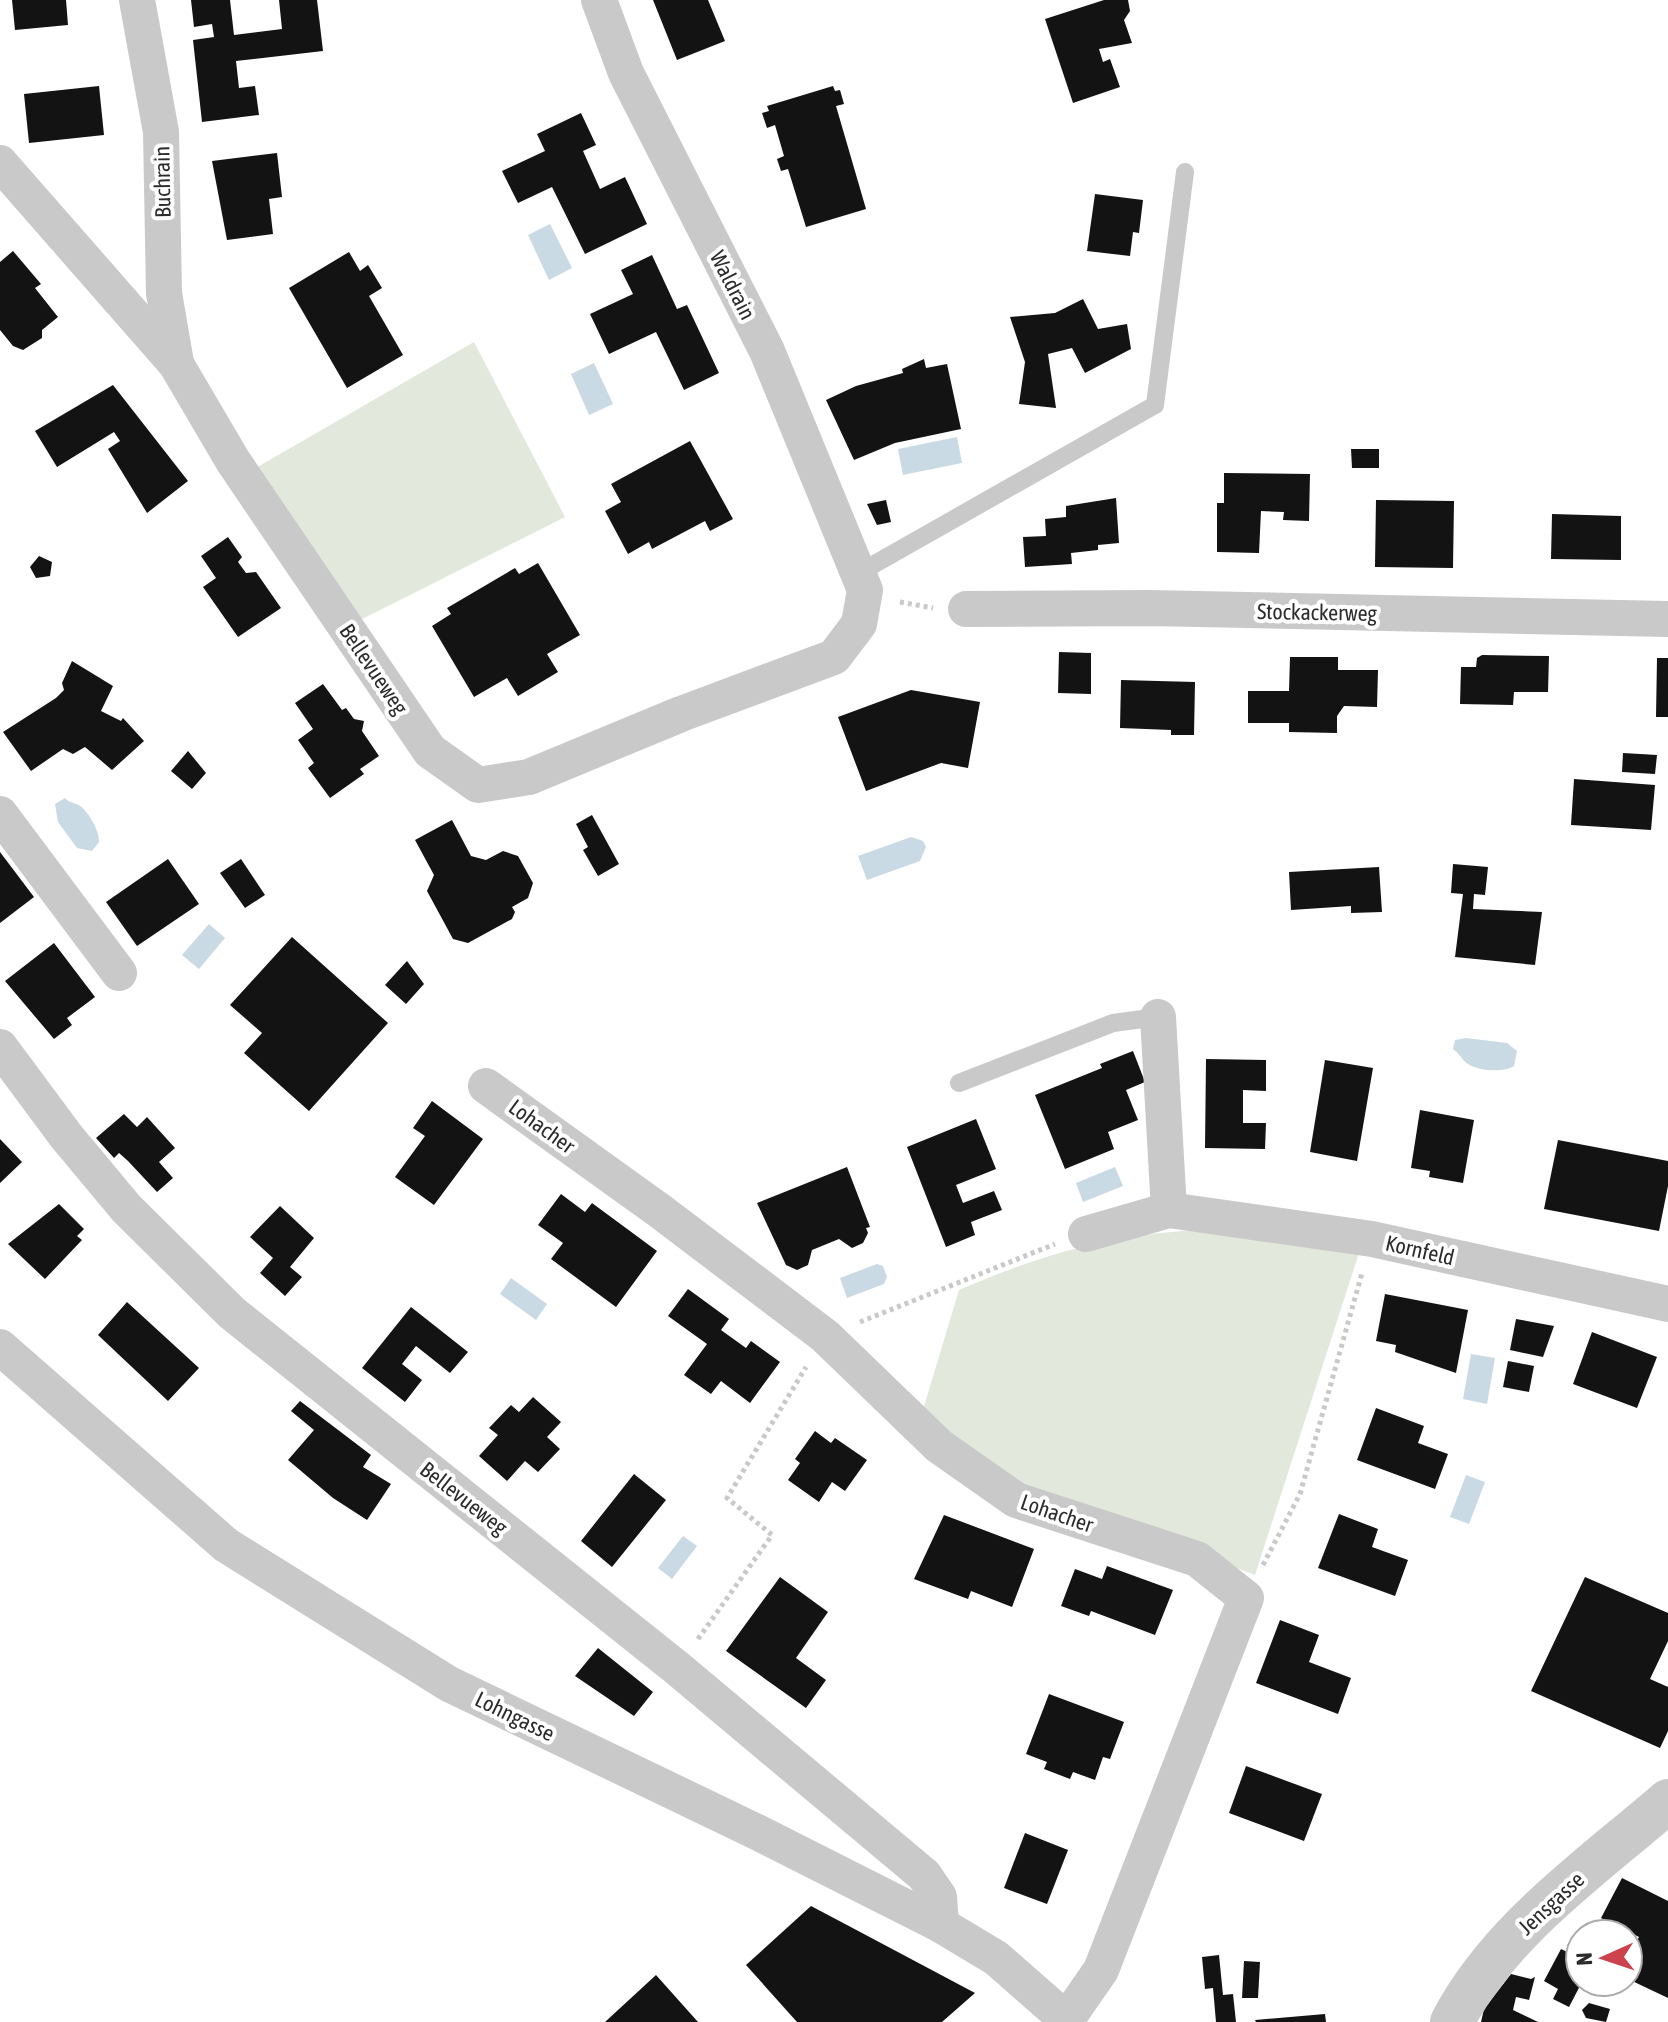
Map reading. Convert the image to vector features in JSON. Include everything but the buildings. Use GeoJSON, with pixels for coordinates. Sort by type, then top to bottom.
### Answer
{"type":"FeatureCollection","features":[{"type":"Feature","properties":{"kind":"street","name":"Buchrain"},"geometry":{"type":"LineString","coordinates":[[137,0],[161,132],[164,293],[176,364]]}},
{"type":"Feature","properties":{"kind":"street","name":"Waldrain"},"geometry":{"type":"LineString","coordinates":[[599,0],[626,73],[767,351],[861,582]]}},
{"type":"Feature","properties":{"kind":"street","name":"Bellevueweg"},"geometry":{"type":"LineString","coordinates":[[0,163],[176,364],[233,461],[430,751],[478,785],[529,777],[681,714],[834,657],[859,624],[861,582]]}},
{"type":"Feature","properties":{"kind":"street","name":"Stockackerweg"},"geometry":{"type":"LineString","coordinates":[[966,609],[1164,609],[1668,619]]}},
{"type":"Feature","properties":{"kind":"street"},"geometry":{"type":"LineString","coordinates":[[0,814],[119,973]]}},
{"type":"Feature","properties":{"kind":"street"},"geometry":{"type":"LineString","coordinates":[[1158,1017],[1169,1210]]}},
{"type":"Feature","properties":{"kind":"street","name":"Bellevueweg"},"geometry":{"type":"LineString","coordinates":[[0,1047],[66,1136],[126,1208],[222,1305],[677,1668],[924,1875],[939,1897],[941,1925]]}},
{"type":"Feature","properties":{"kind":"street","name":"Lohacher"},"geometry":{"type":"LineString","coordinates":[[486,1086],[660,1211],[825,1336],[939,1446],[1016,1500],[1197,1559],[1246,1598]]}},
{"type":"Feature","properties":{"kind":"street","name":"Kornfeld"},"geometry":{"type":"LineString","coordinates":[[1086,1234],[1169,1210],[1372,1239],[1668,1304]]}},
{"type":"Feature","properties":{"kind":"street","name":"Lohngasse"},"geometry":{"type":"LineString","coordinates":[[0,1347],[226,1545],[449,1684],[757,1832],[941,1925],[996,1958],[1068,2020]]}},
{"type":"Feature","properties":{"kind":"street"},"geometry":{"type":"LineString","coordinates":[[1068,2020],[1101,1970],[1246,1598]]}},
{"type":"Feature","properties":{"kind":"street","name":"Jensgasse"},"geometry":{"type":"LineString","coordinates":[[1452,2022],[1505,1948],[1541,1908],[1668,1801]]}},
{"type":"Feature","properties":{"kind":"lane"},"geometry":{"type":"LineString","coordinates":[[861,582],[1155,405],[1185,172]]}},
{"type":"Feature","properties":{"kind":"lane"},"geometry":{"type":"LineString","coordinates":[[959,1083],[1113,1023],[1158,1017]]}},
{"type":"Feature","properties":{"kind":"path"},"geometry":{"type":"LineString","coordinates":[[861,582],[918,608],[966,609]]}},
{"type":"Feature","properties":{"kind":"path"},"geometry":{"type":"LineString","coordinates":[[677,1668],[772,1535],[727,1498],[825,1336],[1024,1254],[1086,1234]]}},
{"type":"Feature","properties":{"kind":"path"},"geometry":{"type":"LineString","coordinates":[[1246,1598],[1300,1494],[1372,1239]]}},
{"type":"Feature","properties":{"kind":"shaded area"},"geometry":{"type":"Polygon","coordinates":[[[474,342],[565,517],[360,620],[254,469],[474,342]]]}},
{"type":"Feature","properties":{"kind":"shaded area"},"geometry":{"type":"Polygon","coordinates":[[[1213,1229],[1359,1253],[1255,1575],[993,1475],[922,1413],[959,1290],[1023,1265],[1083,1247],[1144,1235],[1213,1229]]]}},
{"type":"Feature","properties":{"kind":"water"},"geometry":{"type":"Polygon","coordinates":[[[550,224],[572,268],[549,280],[528,235],[550,224]]]}},
{"type":"Feature","properties":{"kind":"water"},"geometry":{"type":"Polygon","coordinates":[[[594,363],[613,404],[589,415],[571,374],[594,363]]]}},
{"type":"Feature","properties":{"kind":"water"},"geometry":{"type":"Polygon","coordinates":[[[957,437],[962,463],[903,475],[898,449],[957,437]]]}},
{"type":"Feature","properties":{"kind":"water"},"geometry":{"type":"Polygon","coordinates":[[[65,798],[80,806],[95,826],[99,842],[92,851],[77,848],[58,822],[55,804],[65,798]]]}},
{"type":"Feature","properties":{"kind":"water"},"geometry":{"type":"Polygon","coordinates":[[[911,837],[923,841],[926,847],[920,861],[867,880],[858,856],[911,837]]]}},
{"type":"Feature","properties":{"kind":"water"},"geometry":{"type":"Polygon","coordinates":[[[209,924],[225,938],[199,969],[182,955],[209,924]]]}},
{"type":"Feature","properties":{"kind":"water"},"geometry":{"type":"Polygon","coordinates":[[[1466,1038],[1507,1043],[1517,1051],[1514,1066],[1491,1070],[1468,1064],[1453,1049],[1455,1040],[1466,1038]]]}},
{"type":"Feature","properties":{"kind":"water"},"geometry":{"type":"Polygon","coordinates":[[[1115,1167],[1123,1186],[1083,1202],[1076,1183],[1115,1167]]]}},
{"type":"Feature","properties":{"kind":"water"},"geometry":{"type":"Polygon","coordinates":[[[877,1264],[883,1266],[887,1277],[884,1284],[847,1298],[840,1278],[877,1264]]]}},
{"type":"Feature","properties":{"kind":"water"},"geometry":{"type":"Polygon","coordinates":[[[511,1278],[547,1304],[536,1320],[500,1294],[511,1278]]]}},
{"type":"Feature","properties":{"kind":"water"},"geometry":{"type":"Polygon","coordinates":[[[1471,1354],[1495,1358],[1487,1404],[1463,1399],[1471,1354]]]}},
{"type":"Feature","properties":{"kind":"water"},"geometry":{"type":"Polygon","coordinates":[[[1466,1475],[1485,1482],[1469,1524],[1450,1517],[1466,1475]]]}},
{"type":"Feature","properties":{"kind":"water"},"geometry":{"type":"Polygon","coordinates":[[[683,1536],[697,1546],[672,1579],[658,1568],[683,1536]]]}}]}
